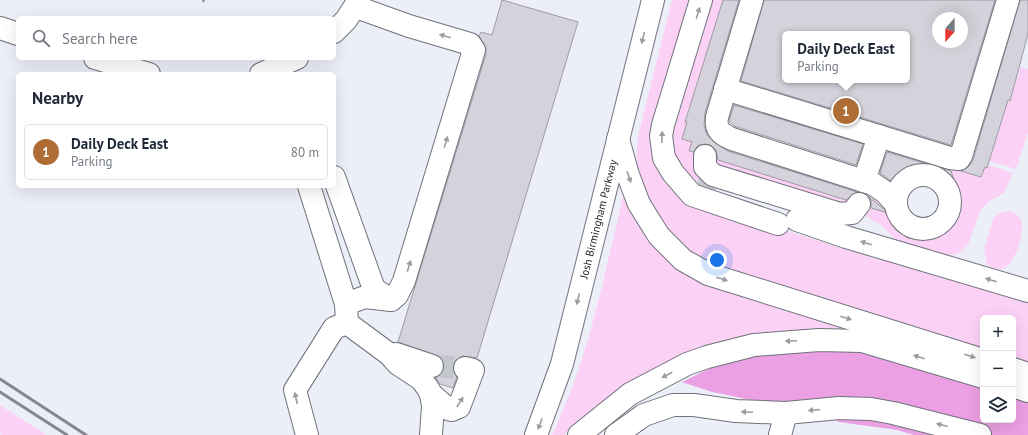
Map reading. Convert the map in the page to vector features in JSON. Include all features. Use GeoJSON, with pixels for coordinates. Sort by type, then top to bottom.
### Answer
{"type":"FeatureCollection","features":[{"type":"Feature","properties":{"kind":"main road","name":"Josh Birmingham Parkway"},"geometry":{"type":"LineString","coordinates":[[536,435],[562,364],[653,0]]}},
{"type":"Feature","properties":{"kind":"main road"},"geometry":{"type":"LineString","coordinates":[[702,0],[663,125],[662,148],[664,158],[673,173],[692,194],[745,212],[757,205],[776,203],[789,217],[818,236],[846,237],[1028,291]]}},
{"type":"Feature","properties":{"kind":"main road"},"geometry":{"type":"LineString","coordinates":[[752,0],[725,88],[716,123],[718,130],[724,135],[878,186],[895,203]]}},
{"type":"Feature","properties":{"kind":"main road"},"geometry":{"type":"LineString","coordinates":[[725,88],[950,158],[960,157],[1008,0]]}},
{"type":"Feature","properties":{"kind":"main road"},"geometry":{"type":"LineString","coordinates":[[307,435],[295,390],[334,328],[365,303],[397,295],[404,280],[474,50],[470,44],[409,26],[358,4],[336,30]]}},
{"type":"Feature","properties":{"kind":"main road"},"geometry":{"type":"LineString","coordinates":[[0,28],[16,33]]}},
{"type":"Feature","properties":{"kind":"main road"},"geometry":{"type":"LineString","coordinates":[[101,60],[142,72]]}},
{"type":"Feature","properties":{"kind":"main road"},"geometry":{"type":"LineString","coordinates":[[270,72],[296,64]]}},
{"type":"Feature","properties":{"kind":"main road"},"geometry":{"type":"LineString","coordinates":[[864,181],[879,136]]}},
{"type":"Feature","properties":{"kind":"main road"},"geometry":{"type":"LineString","coordinates":[[618,139],[628,174],[639,204],[659,236],[683,260],[708,274],[980,359]]}},
{"type":"Feature","properties":{"kind":"main road"},"geometry":{"type":"LineString","coordinates":[[705,156],[705,167],[708,172],[755,188],[840,214],[852,213],[859,204]]}},
{"type":"Feature","properties":{"kind":"main road"},"geometry":{"type":"LineString","coordinates":[[673,173],[706,187],[736,194],[744,194],[755,188]]}},
{"type":"Feature","properties":{"kind":"main road"},"geometry":{"type":"LineString","coordinates":[[336,185],[365,303]]}},
{"type":"Feature","properties":{"kind":"main road"},"geometry":{"type":"LineString","coordinates":[[310,188],[389,354],[398,364],[421,379],[431,394],[448,409],[452,410],[458,407],[473,370],[465,368]]}},
{"type":"Feature","properties":{"kind":"main road"},"geometry":{"type":"LineString","coordinates":[[580,435],[630,394],[687,364],[714,355],[754,345],[819,340],[862,341],[980,376]]}},
{"type":"Feature","properties":{"kind":"main road"},"geometry":{"type":"LineString","coordinates":[[389,354],[402,355],[432,366]]}},
{"type":"Feature","properties":{"kind":"main road"},"geometry":{"type":"LineString","coordinates":[[1016,370],[1028,374]]}},
{"type":"Feature","properties":{"kind":"main road"},"geometry":{"type":"LineString","coordinates":[[1016,387],[1028,391]]}},
{"type":"Feature","properties":{"kind":"main road"},"geometry":{"type":"LineString","coordinates":[[431,394],[433,413],[431,435]]}},
{"type":"Feature","properties":{"kind":"main road"},"geometry":{"type":"LineString","coordinates":[[616,435],[644,415],[673,405],[694,405],[736,412],[786,413],[839,408],[871,409],[900,414],[980,435]]}},
{"type":"Feature","properties":{"kind":"main road"},"geometry":{"type":"LineString","coordinates":[[780,435],[786,413]]}},
{"type":"Feature","properties":{"kind":"shaded area"},"geometry":{"type":"Polygon","coordinates":[[[672,0],[694,0],[654,127],[704,205],[880,260],[900,260],[1028,297],[1028,366],[1016,363],[1016,315],[980,315],[980,352],[710,269],[657,224],[636,166],[638,137],[672,0]]]}},
{"type":"Feature","properties":{"kind":"shaded area"},"geometry":{"type":"Polygon","coordinates":[[[710,0],[723,0],[685,121],[687,122],[682,139],[692,142],[689,151],[699,154],[723,189],[691,178],[671,154],[670,129],[710,0]]]}},
{"type":"Feature","properties":{"kind":"shaded area"},"geometry":{"type":"Polygon","coordinates":[[[1018,66],[1028,69],[1028,132],[1016,169],[989,161],[1008,100],[1010,101],[1020,69],[1018,66]]]}},
{"type":"Feature","properties":{"kind":"shaded area"},"geometry":{"type":"Polygon","coordinates":[[[711,157],[853,202],[848,207],[720,172],[711,157]]]}},
{"type":"Feature","properties":{"kind":"shaded area"},"geometry":{"type":"Polygon","coordinates":[[[883,160],[927,161],[967,167],[965,172],[981,177],[985,167],[987,168],[988,165],[1013,173],[1004,193],[988,202],[980,211],[968,245],[961,252],[944,257],[897,241],[882,226],[863,214],[870,207],[873,197],[883,203],[889,220],[899,232],[912,238],[926,240],[940,236],[951,227],[958,213],[959,195],[880,170],[883,160]]]}},
{"type":"Feature","properties":{"kind":"shaded area"},"geometry":{"type":"Polygon","coordinates":[[[624,193],[658,246],[980,363],[845,330],[807,329],[761,333],[715,345],[628,384],[592,409],[564,435],[552,435],[576,377],[586,347],[624,193]]]}},
{"type":"Feature","properties":{"kind":"shaded area"},"geometry":{"type":"Polygon","coordinates":[[[1004,211],[1015,213],[1020,218],[1022,233],[1016,254],[1003,268],[996,269],[987,264],[984,249],[994,217],[1004,211]]]}},
{"type":"Feature","properties":{"kind":"shaded area"},"geometry":{"type":"Polygon","coordinates":[[[819,349],[874,352],[980,382],[980,423],[1016,423],[1016,393],[1028,397],[1028,435],[914,435],[897,430],[839,422],[833,419],[754,403],[751,400],[712,392],[682,382],[725,361],[753,356],[819,349]]]}},
{"type":"Feature","properties":{"kind":"shaded area"},"geometry":{"type":"Polygon","coordinates":[[[0,405],[46,435],[0,434],[0,405]]]}},
{"type":"Feature","properties":{"kind":"building"},"geometry":{"type":"Polygon","coordinates":[[[502,0],[578,22],[477,358],[462,356],[456,360],[453,365],[453,371],[457,377],[453,388],[440,384],[436,378],[441,375],[444,370],[444,363],[441,357],[398,342],[486,54],[486,48],[479,36],[481,32],[492,35],[502,0]]]}},
{"type":"Feature","properties":{"kind":"building"},"geometry":{"type":"Polygon","coordinates":[[[723,0],[739,0],[705,113],[704,126],[707,135],[715,143],[728,151],[857,192],[846,200],[718,160],[716,150],[711,145],[698,145],[694,152],[689,151],[692,142],[682,139],[687,122],[685,122],[723,0]]]}},
{"type":"Feature","properties":{"kind":"building"},"geometry":{"type":"Polygon","coordinates":[[[764,0],[995,0],[951,145],[741,81],[764,0]]]}},
{"type":"Feature","properties":{"kind":"building"},"geometry":{"type":"Polygon","coordinates":[[[1020,0],[1028,0],[1028,34],[1010,101],[1008,100],[987,168],[985,167],[981,177],[961,171],[969,166],[973,160],[1020,0]]]}},
{"type":"Feature","properties":{"kind":"building"},"geometry":{"type":"Polygon","coordinates":[[[734,105],[863,144],[856,165],[734,126],[729,121],[734,105]]]}},
{"type":"Feature","properties":{"kind":"building"},"geometry":{"type":"Polygon","coordinates":[[[887,152],[951,171],[959,195],[959,209],[954,223],[944,233],[937,237],[923,240],[908,238],[896,230],[885,212],[871,208],[871,200],[868,196],[891,215],[898,215],[906,208],[914,218],[920,221],[933,218],[940,207],[940,199],[937,192],[931,187],[923,185],[916,187],[909,191],[906,198],[894,183],[880,173],[887,152]]]}},
{"type":"Feature","properties":{"kind":"tunnel"},"geometry":{"type":"LineString","coordinates":[[697,185],[715,190]]}},
{"type":"Feature","properties":{"kind":"tunnel"},"geometry":{"type":"LineString","coordinates":[[432,366],[465,368]]}},
{"type":"Feature","properties":{"kind":"railway"},"geometry":{"type":"LineString","coordinates":[[0,379],[86,435]]}},
{"type":"Feature","properties":{"kind":"railway"},"geometry":{"type":"LineString","coordinates":[[0,392],[67,435]]}},
{"type":"Feature","properties":{"kind":"place","name":"Daily Deck East"},"geometry":{"type":"Point","coordinates":[846,111]}}]}
